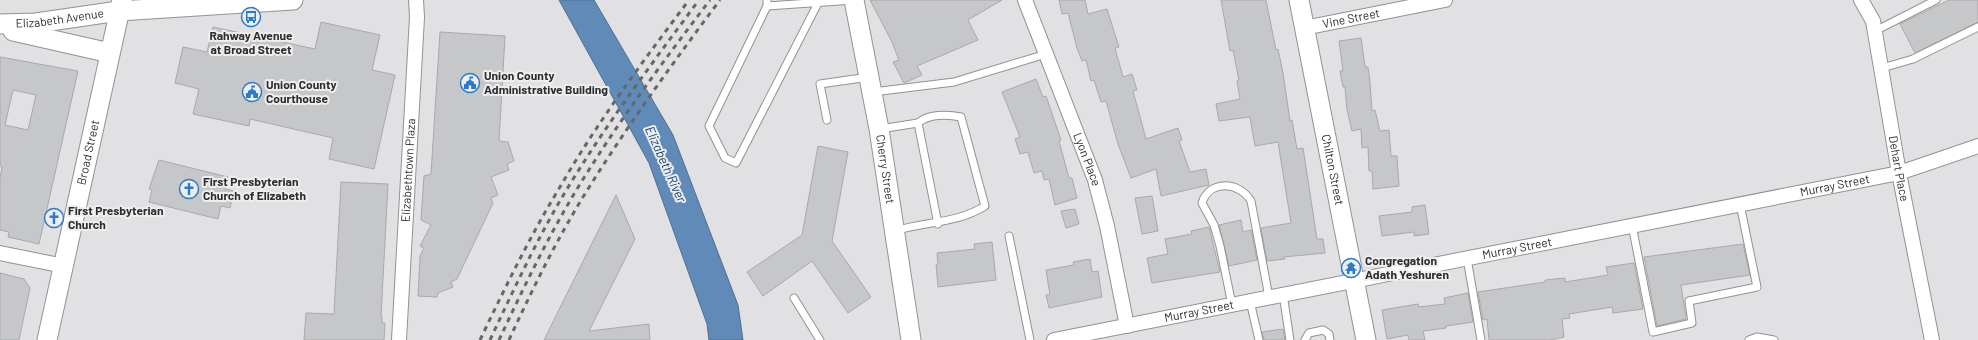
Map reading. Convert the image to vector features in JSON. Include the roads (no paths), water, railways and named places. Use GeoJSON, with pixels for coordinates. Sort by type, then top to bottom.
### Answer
{"type":"FeatureCollection","features":[{"type":"Feature","properties":{"kind":"street","name":"Elizabeth Avenue"},"geometry":{"type":"LineString","coordinates":[[0,24],[36,23],[120,5],[293,0]]}},
{"type":"Feature","properties":{"kind":"street","name":"Elizabethtown Plaza"},"geometry":{"type":"LineString","coordinates":[[399,340],[417,16],[416,0]]}},
{"type":"Feature","properties":{"kind":"street","name":"Cherry Street"},"geometry":{"type":"LineString","coordinates":[[854,0],[879,129],[893,232],[911,340]]}},
{"type":"Feature","properties":{"kind":"street","name":"Lyon Place"},"geometry":{"type":"LineString","coordinates":[[1025,0],[1095,180],[1107,226],[1127,326]]}},
{"type":"Feature","properties":{"kind":"street","name":"Chilton Street"},"geometry":{"type":"LineString","coordinates":[[1299,0],[1353,281],[1366,340]]}},
{"type":"Feature","properties":{"kind":"street","name":"Vine Street"},"geometry":{"type":"LineString","coordinates":[[1304,28],[1445,0]]}},
{"type":"Feature","properties":{"kind":"street","name":"Dehart Place"},"geometry":{"type":"LineString","coordinates":[[1861,0],[1873,20],[1899,173],[1932,340]]}},
{"type":"Feature","properties":{"kind":"street","name":"Broad Street"},"geometry":{"type":"LineString","coordinates":[[47,340],[120,5]]}},
{"type":"Feature","properties":{"kind":"street"},"geometry":{"type":"LineString","coordinates":[[0,28],[110,53]]}},
{"type":"Feature","properties":{"kind":"street","name":"Murray Street"},"geometry":{"type":"LineString","coordinates":[[1054,340],[1899,173],[1978,146]]}},
{"type":"Feature","properties":{"kind":"street"},"geometry":{"type":"LineString","coordinates":[[0,253],[64,266]]}},
{"type":"Feature","properties":{"kind":"lane"},"geometry":{"type":"LineString","coordinates":[[818,3],[736,163],[725,158],[709,126],[767,3],[818,3],[854,0]]}},
{"type":"Feature","properties":{"kind":"lane"},"geometry":{"type":"LineString","coordinates":[[1875,32],[1936,0]]}},
{"type":"Feature","properties":{"kind":"lane"},"geometry":{"type":"LineString","coordinates":[[1882,68],[1913,59],[1978,27]]}},
{"type":"Feature","properties":{"kind":"lane"},"geometry":{"type":"LineString","coordinates":[[827,120],[820,84],[870,85],[954,82],[1046,54]]}},
{"type":"Feature","properties":{"kind":"lane"},"geometry":{"type":"LineString","coordinates":[[879,129],[918,123],[923,118],[943,115],[950,114],[961,117],[985,206],[972,215],[938,224],[910,227],[893,232]]}},
{"type":"Feature","properties":{"kind":"lane"},"geometry":{"type":"LineString","coordinates":[[918,123],[938,224]]}},
{"type":"Feature","properties":{"kind":"lane"},"geometry":{"type":"LineString","coordinates":[[1232,305],[1220,246],[1214,225],[1202,203],[1204,197],[1214,189],[1226,185],[1237,186],[1246,194],[1251,202],[1276,296],[1290,340]]}},
{"type":"Feature","properties":{"kind":"lane"},"geometry":{"type":"LineString","coordinates":[[1632,225],[1654,332],[1692,323],[1689,301],[1757,287],[1740,204]]}},
{"type":"Feature","properties":{"kind":"lane"},"geometry":{"type":"LineString","coordinates":[[1009,236],[1030,340]]}},
{"type":"Feature","properties":{"kind":"lane"},"geometry":{"type":"LineString","coordinates":[[1467,258],[1481,340]]}},
{"type":"Feature","properties":{"kind":"lane"},"geometry":{"type":"LineString","coordinates":[[794,298],[820,340]]}},
{"type":"Feature","properties":{"kind":"lane"},"geometry":{"type":"LineString","coordinates":[[1250,301],[1259,340]]}},
{"type":"Feature","properties":{"kind":"lane"},"geometry":{"type":"LineString","coordinates":[[1305,340],[1309,333],[1323,330],[1329,334],[1330,340]]}},
{"type":"Feature","properties":{"kind":"lane"},"geometry":{"type":"LineString","coordinates":[[1749,340],[1757,337],[1774,340]]}},
{"type":"Feature","properties":{"kind":"water","name":"Elizabeth River"},"geometry":{"type":"Polygon","coordinates":[[[559,0],[594,0],[673,135],[738,305],[743,340],[709,340],[707,324],[649,163],[559,0]]]}},
{"type":"Feature","properties":{"kind":"railway"},"geometry":{"type":"LineString","coordinates":[[480,340],[528,243],[575,162],[622,91],[689,0]]}},
{"type":"Feature","properties":{"kind":"railway"},"geometry":{"type":"LineString","coordinates":[[490,340],[536,244],[582,164],[614,117],[699,0]]}},
{"type":"Feature","properties":{"kind":"railway"},"geometry":{"type":"LineString","coordinates":[[499,340],[544,248],[574,194],[639,95],[710,0]]}},
{"type":"Feature","properties":{"kind":"railway"},"geometry":{"type":"LineString","coordinates":[[509,340],[544,268],[583,197],[649,97],[720,0]]}},
{"type":"Feature","properties":{"kind":"place","name":"Rahway Avenue at Broad Street"},"geometry":{"type":"Point","coordinates":[251,17]}},
{"type":"Feature","properties":{"kind":"place","name":"Union County Administrative Building"},"geometry":{"type":"Point","coordinates":[470,83]}},
{"type":"Feature","properties":{"kind":"place","name":"Union County Courthouse"},"geometry":{"type":"Point","coordinates":[252,92]}},
{"type":"Feature","properties":{"kind":"place","name":"First Presbyterian Church of Elizabeth"},"geometry":{"type":"Point","coordinates":[189,189]}},
{"type":"Feature","properties":{"kind":"place","name":"First Presbyterian Church"},"geometry":{"type":"Point","coordinates":[54,218]}},
{"type":"Feature","properties":{"kind":"place","name":"Congregation Adath Yeshuren"},"geometry":{"type":"Point","coordinates":[1351,268]}}]}
